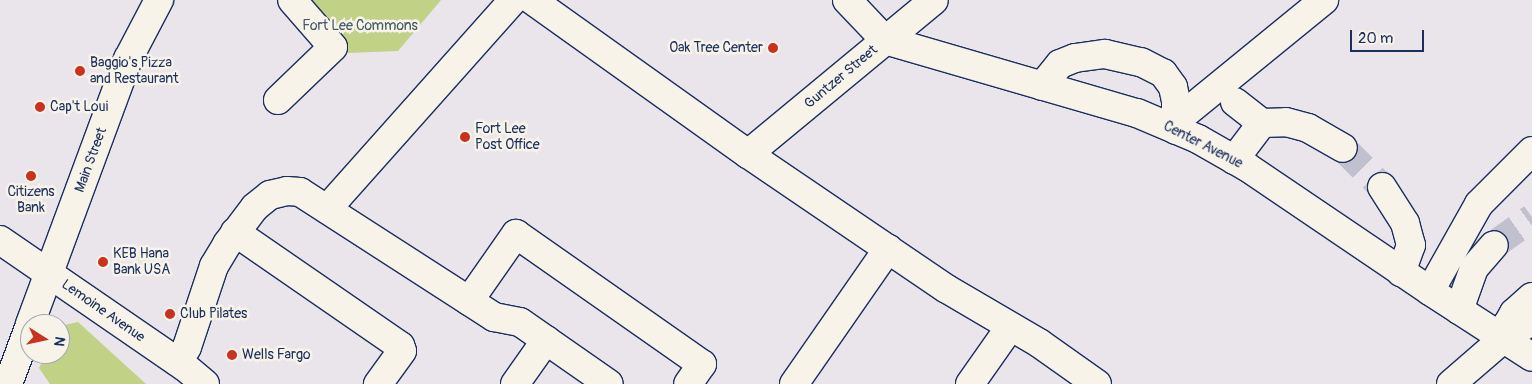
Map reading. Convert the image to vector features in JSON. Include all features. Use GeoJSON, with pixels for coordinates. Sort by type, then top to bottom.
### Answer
{"type":"FeatureCollection","features":[{"type":"Feature","properties":{"kind":"main road"},"geometry":{"type":"LineString","coordinates":[[278,100],[333,47],[292,0]]}},
{"type":"Feature","properties":{"kind":"main road"},"geometry":{"type":"LineString","coordinates":[[327,209],[513,0]]}},
{"type":"Feature","properties":{"kind":"main road"},"geometry":{"type":"LineString","coordinates":[[532,0],[748,154],[947,290],[1039,343],[1097,384]]}},
{"type":"Feature","properties":{"kind":"main road"},"geometry":{"type":"LineString","coordinates":[[847,0],[885,40]]}},
{"type":"Feature","properties":{"kind":"main road","name":"Guntzer Street"},"geometry":{"type":"LineString","coordinates":[[748,154],[934,0]]}},
{"type":"Feature","properties":{"kind":"main road"},"geometry":{"type":"LineString","coordinates":[[1177,125],[1324,0]]}},
{"type":"Feature","properties":{"kind":"main road","name":"Main Street"},"geometry":{"type":"LineString","coordinates":[[34,314],[128,59],[152,3]]}},
{"type":"Feature","properties":{"kind":"main road","name":"Center Avenue"},"geometry":{"type":"LineString","coordinates":[[885,40],[1177,125],[1234,160],[1532,358]]}},
{"type":"Feature","properties":{"kind":"main road"},"geometry":{"type":"LineString","coordinates":[[1042,86],[1060,64],[1075,58],[1105,54],[1121,56],[1141,62],[1163,73],[1173,87],[1177,125]]}},
{"type":"Feature","properties":{"kind":"main road"},"geometry":{"type":"LineString","coordinates":[[1235,102],[1262,122],[1286,122],[1308,128],[1343,148]]}},
{"type":"Feature","properties":{"kind":"main road"},"geometry":{"type":"LineString","coordinates":[[1234,160],[1262,122]]}},
{"type":"Feature","properties":{"kind":"main road"},"geometry":{"type":"LineString","coordinates":[[1430,291],[1479,204],[1532,151]]}},
{"type":"Feature","properties":{"kind":"main road"},"geometry":{"type":"LineString","coordinates":[[1382,187],[1406,223],[1411,245],[1401,272]]}},
{"type":"Feature","properties":{"kind":"main road"},"geometry":{"type":"LineString","coordinates":[[178,362],[187,347],[214,266],[235,232],[255,207],[270,195],[300,192],[494,317],[520,322],[609,384]]}},
{"type":"Feature","properties":{"kind":"main road"},"geometry":{"type":"LineString","coordinates":[[235,232],[402,349],[378,384]]}},
{"type":"Feature","properties":{"kind":"main road"},"geometry":{"type":"LineString","coordinates":[[469,301],[516,234],[702,364],[688,384]]}},
{"type":"Feature","properties":{"kind":"main road","name":"Lemoine Avenue"},"geometry":{"type":"LineString","coordinates":[[0,240],[178,362],[205,384]]}},
{"type":"Feature","properties":{"kind":"main road"},"geometry":{"type":"LineString","coordinates":[[1459,310],[1474,268],[1494,245]]}},
{"type":"Feature","properties":{"kind":"main road"},"geometry":{"type":"LineString","coordinates":[[794,384],[888,249]]}},
{"type":"Feature","properties":{"kind":"main road"},"geometry":{"type":"LineString","coordinates":[[1503,338],[1507,325],[1514,313],[1532,297]]}},
{"type":"Feature","properties":{"kind":"main road"},"geometry":{"type":"LineString","coordinates":[[1451,384],[1503,338],[1532,321]]}},
{"type":"Feature","properties":{"kind":"main road"},"geometry":{"type":"LineString","coordinates":[[973,383],[1010,328]]}},
{"type":"Feature","properties":{"kind":"main road"},"geometry":{"type":"LineString","coordinates":[[515,384],[546,340]]}},
{"type":"Feature","properties":{"kind":"main road","name":"Main Street"},"geometry":{"type":"LineString","coordinates":[[8,384],[20,352]]}},
{"type":"Feature","properties":{"kind":"green space","name":"Fort Lee Commons"},"geometry":{"type":"Polygon","coordinates":[[[306,0],[441,0],[398,51],[347,53],[306,0]]]}},
{"type":"Feature","properties":{"kind":"green space"},"geometry":{"type":"Polygon","coordinates":[[[78,322],[146,384],[50,384],[39,368],[41,364],[70,364],[70,324],[78,322]]]}},
{"type":"Feature","properties":{"kind":"tunnel"},"geometry":{"type":"LineString","coordinates":[[1343,148],[1382,187]]}},
{"type":"Feature","properties":{"kind":"tunnel"},"geometry":{"type":"LineString","coordinates":[[1494,245],[1532,218]]}},
{"type":"Feature","properties":{"kind":"place","name":"Oak Tree Center"},"geometry":{"type":"Point","coordinates":[773,48]}},
{"type":"Feature","properties":{"kind":"place","name":"Baggio's Pizza and Restaurant"},"geometry":{"type":"Point","coordinates":[80,71]}},
{"type":"Feature","properties":{"kind":"place","name":"Cap't Loui"},"geometry":{"type":"Point","coordinates":[40,107]}},
{"type":"Feature","properties":{"kind":"place","name":"Fort Lee Post Office"},"geometry":{"type":"Point","coordinates":[465,137]}},
{"type":"Feature","properties":{"kind":"place","name":"Citizens Bank"},"geometry":{"type":"Point","coordinates":[31,176]}},
{"type":"Feature","properties":{"kind":"place","name":"KEB Hana Bank USA"},"geometry":{"type":"Point","coordinates":[103,262]}},
{"type":"Feature","properties":{"kind":"place","name":"Club Pilates"},"geometry":{"type":"Point","coordinates":[170,314]}},
{"type":"Feature","properties":{"kind":"place","name":"Wells Fargo"},"geometry":{"type":"Point","coordinates":[232,355]}}]}
